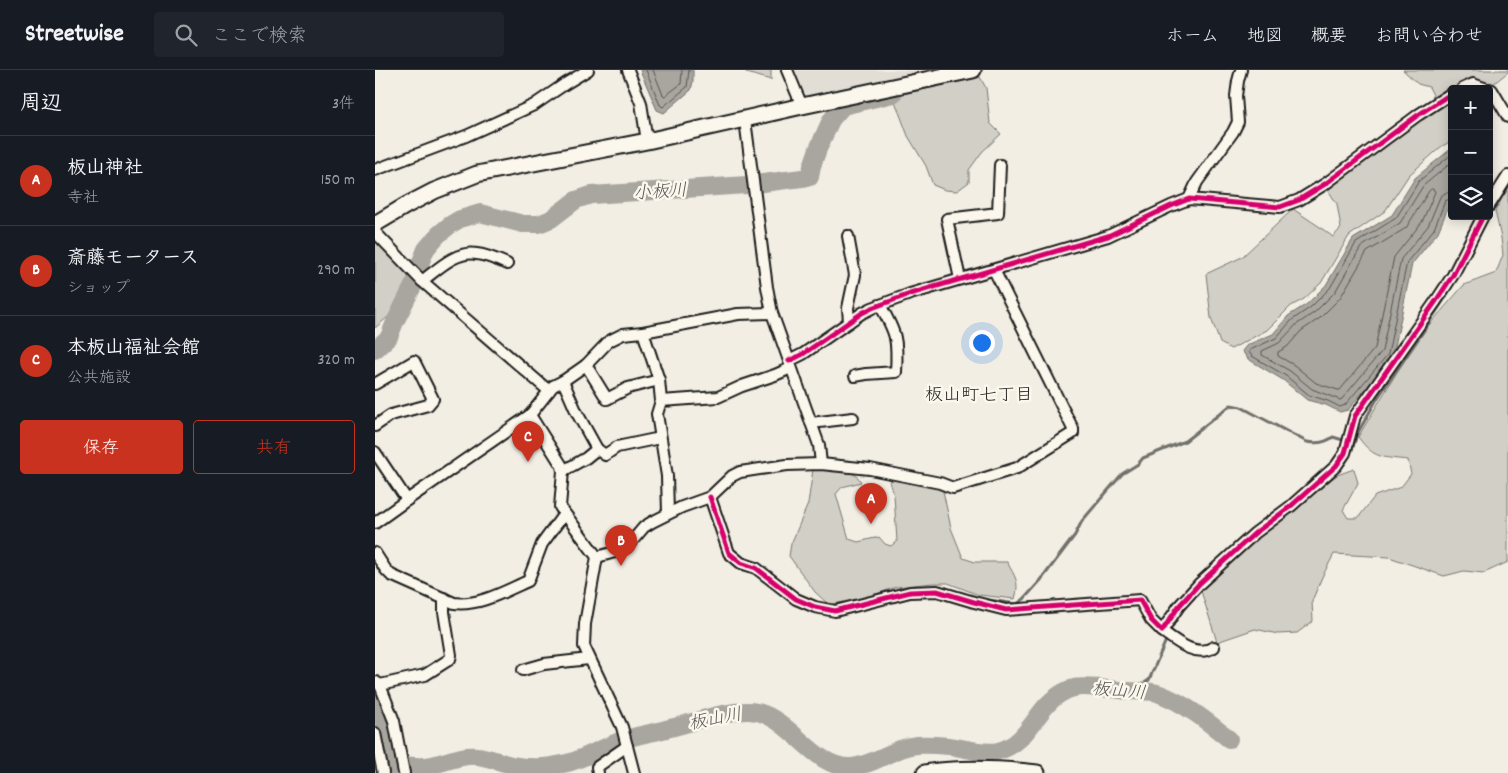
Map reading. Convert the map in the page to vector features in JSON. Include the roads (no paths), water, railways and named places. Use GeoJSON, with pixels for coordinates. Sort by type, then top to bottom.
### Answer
{"type":"FeatureCollection","features":[{"type":"Feature","properties":{"kind":"street"},"geometry":{"type":"LineString","coordinates":[[375,170],[466,136],[534,105],[588,70]]}},
{"type":"Feature","properties":{"kind":"street"},"geometry":{"type":"LineString","coordinates":[[628,70],[641,103],[647,141]]}},
{"type":"Feature","properties":{"kind":"street"},"geometry":{"type":"LineString","coordinates":[[787,70],[802,106]]}},
{"type":"Feature","properties":{"kind":"street"},"geometry":{"type":"LineString","coordinates":[[375,224],[434,191],[477,174],[647,141],[973,70]]}},
{"type":"Feature","properties":{"kind":"street"},"geometry":{"type":"LineString","coordinates":[[1189,199],[1197,182],[1233,132],[1238,122],[1235,96],[1241,70]]}},
{"type":"Feature","properties":{"kind":"street"},"geometry":{"type":"LineString","coordinates":[[1493,92],[1508,117]]}},
{"type":"Feature","properties":{"kind":"street"},"geometry":{"type":"LineString","coordinates":[[661,402],[717,397],[790,364],[862,313],[880,305],[910,294],[1108,236],[1189,199],[1280,207],[1299,200],[1325,184],[1418,115],[1448,96]]}},
{"type":"Feature","properties":{"kind":"street"},"geometry":{"type":"LineString","coordinates":[[745,120],[771,313],[819,445],[821,464]]}},
{"type":"Feature","properties":{"kind":"street"},"geometry":{"type":"LineString","coordinates":[[961,279],[947,219],[998,213],[1000,165]]}},
{"type":"Feature","properties":{"kind":"street"},"geometry":{"type":"LineString","coordinates":[[1493,200],[1508,176]]}},
{"type":"Feature","properties":{"kind":"street"},"geometry":{"type":"LineString","coordinates":[[1162,631],[1179,606],[1199,584],[1255,533],[1291,506],[1336,466],[1345,453],[1355,416],[1453,275],[1481,220]]}},
{"type":"Feature","properties":{"kind":"street"},"geometry":{"type":"LineString","coordinates":[[375,232],[411,271],[549,391]]}},
{"type":"Feature","properties":{"kind":"street"},"geometry":{"type":"LineString","coordinates":[[848,236],[855,275],[848,308],[849,322]]}},
{"type":"Feature","properties":{"kind":"street"},"geometry":{"type":"LineString","coordinates":[[422,281],[451,260],[465,254],[476,253],[507,264]]}},
{"type":"Feature","properties":{"kind":"street"},"geometry":{"type":"LineString","coordinates":[[597,557],[625,547],[644,527],[668,513],[710,497],[732,476],[740,472],[821,464],[870,469],[940,483],[953,488],[1017,468],[1073,434],[1073,429],[994,270]]}},
{"type":"Feature","properties":{"kind":"street"},"geometry":{"type":"LineString","coordinates":[[855,376],[896,372],[897,346],[895,337],[892,327],[880,305]]}},
{"type":"Feature","properties":{"kind":"street"},"geometry":{"type":"LineString","coordinates":[[375,523],[531,415],[553,386],[586,365],[609,341],[623,334],[738,314],[771,313]]}},
{"type":"Feature","properties":{"kind":"street"},"geometry":{"type":"LineString","coordinates":[[643,332],[659,380],[661,402],[657,414],[667,476],[668,513]]}},
{"type":"Feature","properties":{"kind":"street"},"geometry":{"type":"LineString","coordinates":[[375,384],[413,361],[433,399],[429,405],[391,415],[375,426]]}},
{"type":"Feature","properties":{"kind":"street"},"geometry":{"type":"LineString","coordinates":[[586,365],[607,399],[628,388],[659,380]]}},
{"type":"Feature","properties":{"kind":"street"},"geometry":{"type":"LineString","coordinates":[[563,381],[577,413],[597,449],[605,455],[617,447],[660,438]]}},
{"type":"Feature","properties":{"kind":"street"},"geometry":{"type":"LineString","coordinates":[[531,415],[563,471],[560,507],[597,557],[592,580],[584,646],[621,727],[634,773]]}},
{"type":"Feature","properties":{"kind":"street"},"geometry":{"type":"LineString","coordinates":[[811,423],[853,418]]}},
{"type":"Feature","properties":{"kind":"street"},"geometry":{"type":"LineString","coordinates":[[563,471],[586,458],[597,449]]}},
{"type":"Feature","properties":{"kind":"street"},"geometry":{"type":"LineString","coordinates":[[375,452],[407,500]]}},
{"type":"Feature","properties":{"kind":"street"},"geometry":{"type":"LineString","coordinates":[[710,497],[729,554],[741,563],[756,568],[797,599],[815,607],[835,611],[910,592],[937,590],[1007,610],[1140,600],[1151,620],[1177,642],[1200,651],[1215,647]]}},
{"type":"Feature","properties":{"kind":"street"},"geometry":{"type":"LineString","coordinates":[[375,553],[391,575],[454,603],[461,604],[480,601],[529,581],[542,544],[564,514]]}},
{"type":"Feature","properties":{"kind":"street"},"geometry":{"type":"LineString","coordinates":[[404,773],[394,721],[377,684],[425,675],[450,660],[444,598]]}},
{"type":"Feature","properties":{"kind":"street"},"geometry":{"type":"LineString","coordinates":[[523,670],[544,664],[589,659]]}},
{"type":"Feature","properties":{"kind":"street"},"geometry":{"type":"LineString","coordinates":[[375,733],[383,773]]}},
{"type":"Feature","properties":{"kind":"street"},"geometry":{"type":"LineString","coordinates":[[598,773],[597,767],[627,746]]}},
{"type":"Feature","properties":{"kind":"street"},"geometry":{"type":"LineString","coordinates":[[925,773],[965,769],[1037,773]]}},
{"type":"Feature","properties":{"kind":"water"},"geometry":{"type":"Polygon","coordinates":[[[640,70],[693,70],[691,90],[664,113],[657,110],[640,70]]]}},
{"type":"Feature","properties":{"kind":"water"},"geometry":{"type":"Polygon","coordinates":[[[1448,151],[1448,208],[1438,232],[1412,264],[1393,356],[1348,410],[1340,412],[1326,405],[1307,400],[1283,380],[1248,359],[1242,351],[1247,345],[1273,334],[1288,316],[1307,304],[1326,285],[1353,239],[1392,215],[1415,178],[1448,151]]]}},
{"type":"Feature","properties":{"kind":"waterway","name":"小板川"},"geometry":{"type":"LineString","coordinates":[[375,350],[389,337],[417,278],[426,249],[438,235],[460,219],[480,213],[523,224],[539,224],[551,219],[576,200],[591,195],[747,185],[810,177],[818,149],[831,120],[843,106],[893,94]]}},
{"type":"Feature","properties":{"kind":"waterway"},"geometry":{"type":"LineString","coordinates":[[1341,467],[1352,450],[1357,434],[1377,399],[1452,286]]}},
{"type":"Feature","properties":{"kind":"waterway"},"geometry":{"type":"LineString","coordinates":[[989,600],[1017,604],[1024,599],[1075,535],[1082,521],[1122,474],[1138,464],[1143,458],[1185,441],[1231,405],[1241,407],[1307,442],[1327,441],[1333,437],[1343,440]]}},
{"type":"Feature","properties":{"kind":"waterway"},"geometry":{"type":"LineString","coordinates":[[1169,633],[1178,616]]}},
{"type":"Feature","properties":{"kind":"waterway"},"geometry":{"type":"LineString","coordinates":[[1115,689],[1135,689],[1149,680],[1167,638]]}},
{"type":"Feature","properties":{"kind":"waterway","name":"板山川"},"geometry":{"type":"LineString","coordinates":[[392,764],[427,766],[460,757],[477,756],[519,766],[542,767],[557,765],[577,760],[630,738],[717,715],[746,711],[761,713],[775,719],[824,759],[837,765],[860,766],[900,749],[917,745],[945,746],[992,752],[1014,744],[1053,699],[1067,690],[1079,687],[1156,693],[1188,708],[1229,739]]}},
{"type":"Feature","properties":{"kind":"waterway"},"geometry":{"type":"LineString","coordinates":[[375,699],[385,727],[393,773]]}},
{"type":"Feature","properties":{"kind":"place","name":"本板山福祉会館"},"geometry":{"type":"Point","coordinates":[528,462]}},
{"type":"Feature","properties":{"kind":"place","name":"板山神社"},"geometry":{"type":"Point","coordinates":[871,524]}},
{"type":"Feature","properties":{"kind":"place","name":"斎藤モータース"},"geometry":{"type":"Point","coordinates":[621,566]}},
{"type":"Feature","properties":{"kind":"district","name":"板山町七丁目"},"geometry":{"type":"Point","coordinates":[979,394]}}]}
